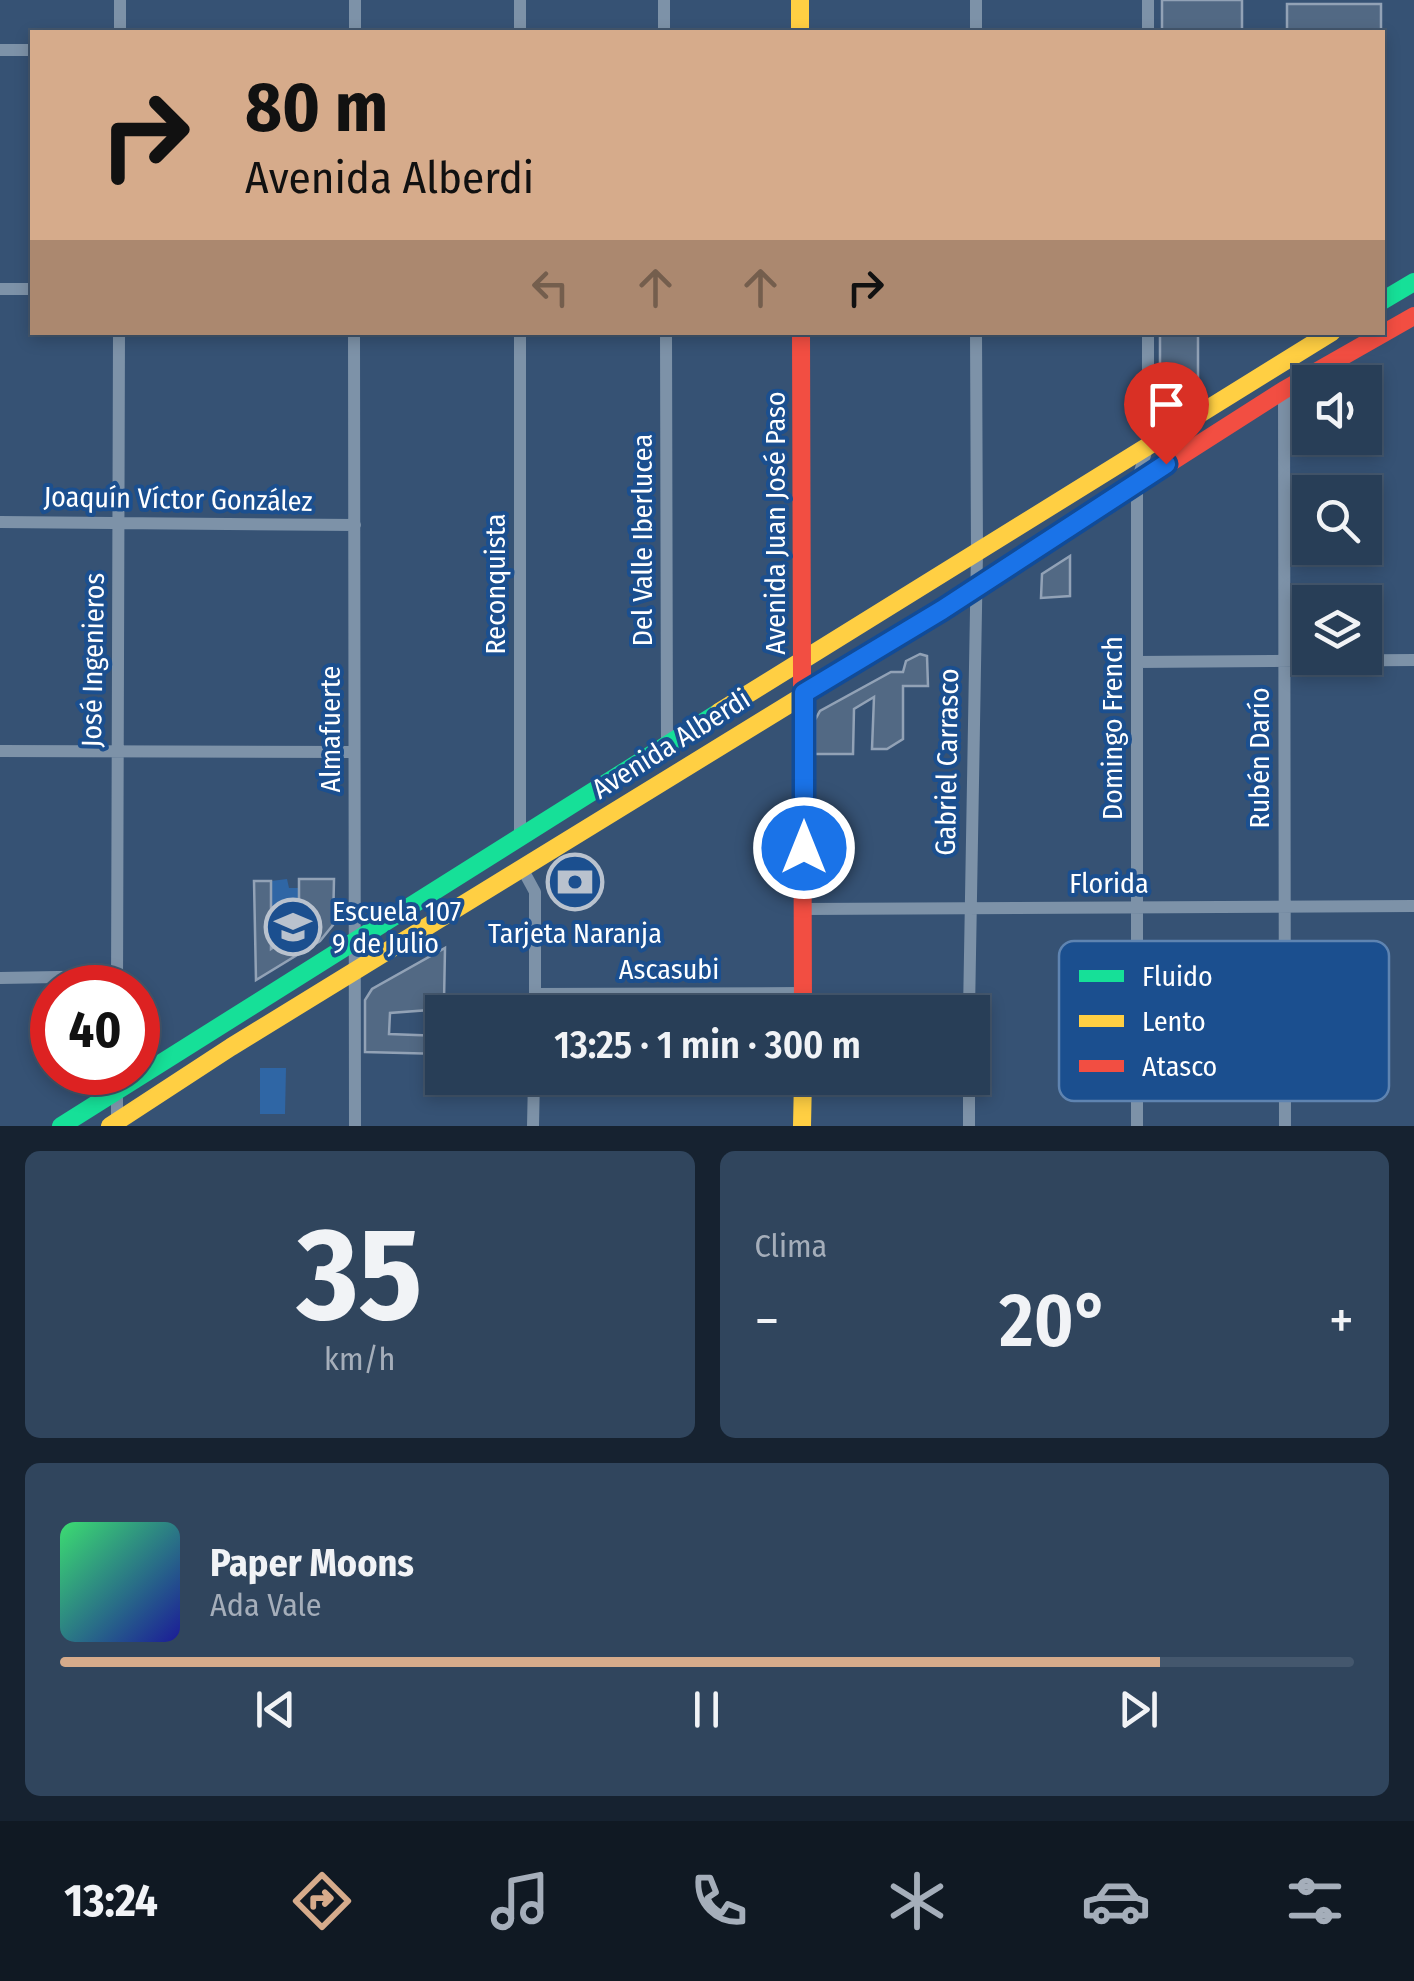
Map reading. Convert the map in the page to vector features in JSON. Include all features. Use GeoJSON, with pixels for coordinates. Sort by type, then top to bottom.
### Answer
{"type":"FeatureCollection","features":[{"type":"Feature","properties":{"kind":"main road"},"geometry":{"type":"LineString","coordinates":[[800,0],[800,30]]}},
{"type":"Feature","properties":{"kind":"main road"},"geometry":{"type":"LineString","coordinates":[[1385,299],[1414,282]]}},
{"type":"Feature","properties":{"kind":"main road","name":"Avenida Alberdi"},"geometry":{"type":"LineString","coordinates":[[1385,333],[1414,316]]}},
{"type":"Feature","properties":{"kind":"main road","name":"Avenida Juan José Paso"},"geometry":{"type":"LineString","coordinates":[[802,335],[803,995]]}},
{"type":"Feature","properties":{"kind":"main road","name":"Avenida Alberdi"},"geometry":{"type":"LineString","coordinates":[[160,1056],[356,940],[1327,335]]}},
{"type":"Feature","properties":{"kind":"main road","name":"Avenida Alberdi"},"geometry":{"type":"LineString","coordinates":[[115,1125],[356,971],[976,588],[1284,390],[1381,335]]}},
{"type":"Feature","properties":{"kind":"main road","name":"Avenida Alberdi"},"geometry":{"type":"LineString","coordinates":[[62,1126],[101,1095]]}},
{"type":"Feature","properties":{"kind":"main road"},"geometry":{"type":"LineString","coordinates":[[802,1095],[802,1126]]}},
{"type":"Feature","properties":{"kind":"street"},"geometry":{"type":"LineString","coordinates":[[120,0],[120,30]]}},
{"type":"Feature","properties":{"kind":"street"},"geometry":{"type":"LineString","coordinates":[[354,0],[354,30]]}},
{"type":"Feature","properties":{"kind":"street"},"geometry":{"type":"LineString","coordinates":[[520,0],[520,30]]}},
{"type":"Feature","properties":{"kind":"street"},"geometry":{"type":"LineString","coordinates":[[664,0],[664,30]]}},
{"type":"Feature","properties":{"kind":"street"},"geometry":{"type":"LineString","coordinates":[[976,0],[976,30]]}},
{"type":"Feature","properties":{"kind":"street"},"geometry":{"type":"LineString","coordinates":[[1148,0],[1148,30]]}},
{"type":"Feature","properties":{"kind":"street"},"geometry":{"type":"LineString","coordinates":[[0,50],[30,50]]}},
{"type":"Feature","properties":{"kind":"street"},"geometry":{"type":"LineString","coordinates":[[0,289],[30,290]]}},
{"type":"Feature","properties":{"kind":"street","name":"José Ingenieros"},"geometry":{"type":"LineString","coordinates":[[117,965],[120,335]]}},
{"type":"Feature","properties":{"kind":"street","name":"Almafuerte"},"geometry":{"type":"LineString","coordinates":[[354,335],[355,1126]]}},
{"type":"Feature","properties":{"kind":"street","name":"Reconquista"},"geometry":{"type":"LineString","coordinates":[[520,335],[520,835]]}},
{"type":"Feature","properties":{"kind":"street","name":"Del Valle Iberlucea"},"geometry":{"type":"LineString","coordinates":[[666,335],[667,747]]}},
{"type":"Feature","properties":{"kind":"street","name":"Gabriel Carrasco"},"geometry":{"type":"LineString","coordinates":[[970,995],[976,335]]}},
{"type":"Feature","properties":{"kind":"street","name":"Domingo French"},"geometry":{"type":"LineString","coordinates":[[1137,941],[1137,482],[1148,446],[1148,335]]}},
{"type":"Feature","properties":{"kind":"street","name":"Rubén Darío"},"geometry":{"type":"LineString","coordinates":[[1284,390],[1284,941]]}},
{"type":"Feature","properties":{"kind":"street","name":"Joaquín Víctor González"},"geometry":{"type":"LineString","coordinates":[[0,522],[355,525]]}},
{"type":"Feature","properties":{"kind":"street"},"geometry":{"type":"LineString","coordinates":[[1137,662],[1414,660]]}},
{"type":"Feature","properties":{"kind":"street"},"geometry":{"type":"LineString","coordinates":[[0,751],[354,752]]}},
{"type":"Feature","properties":{"kind":"street"},"geometry":{"type":"LineString","coordinates":[[523,870],[535,892],[535,994]]}},
{"type":"Feature","properties":{"kind":"street","name":"Florida"},"geometry":{"type":"LineString","coordinates":[[803,909],[1414,906]]}},
{"type":"Feature","properties":{"kind":"street"},"geometry":{"type":"LineString","coordinates":[[0,978],[30,979]]}},
{"type":"Feature","properties":{"kind":"street","name":"Ascasubi"},"geometry":{"type":"LineString","coordinates":[[535,994],[565,995]]}},
{"type":"Feature","properties":{"kind":"street"},"geometry":{"type":"LineString","coordinates":[[115,1125],[116,1095]]}},
{"type":"Feature","properties":{"kind":"street"},"geometry":{"type":"LineString","coordinates":[[534,1095],[534,1126]]}},
{"type":"Feature","properties":{"kind":"street"},"geometry":{"type":"LineString","coordinates":[[969,1095],[969,1126]]}},
{"type":"Feature","properties":{"kind":"street","name":"Rubén Darío"},"geometry":{"type":"LineString","coordinates":[[1285,1101],[1285,1126]]}},
{"type":"Feature","properties":{"kind":"shaded area"},"geometry":{"type":"Polygon","coordinates":[[[287,879],[289,888],[299,888],[299,909],[305,910],[304,928],[271,949],[271,881],[287,879]]]}},
{"type":"Feature","properties":{"kind":"shaded area"},"geometry":{"type":"Polygon","coordinates":[[[260,1068],[286,1068],[285,1114],[260,1114],[260,1068]]]}},
{"type":"Feature","properties":{"kind":"building"},"geometry":{"type":"Polygon","coordinates":[[[1162,0],[1242,0],[1242,30],[1162,30],[1162,0]]]}},
{"type":"Feature","properties":{"kind":"building"},"geometry":{"type":"Polygon","coordinates":[[[1287,4],[1381,4],[1381,30],[1287,30],[1287,4]]]}},
{"type":"Feature","properties":{"kind":"building"},"geometry":{"type":"Polygon","coordinates":[[[1160,335],[1198,335],[1198,395],[1160,395],[1160,335]]]}},
{"type":"Feature","properties":{"kind":"building"},"geometry":{"type":"Polygon","coordinates":[[[1070,556],[1070,596],[1041,598],[1042,574],[1070,556]]]}},
{"type":"Feature","properties":{"kind":"building"},"geometry":{"type":"Polygon","coordinates":[[[920,654],[927,656],[928,686],[903,686],[903,739],[887,749],[872,749],[874,697],[854,709],[853,754],[815,754],[815,720],[820,711],[891,672],[903,672],[906,661],[920,654]]]}},
{"type":"Feature","properties":{"kind":"building","name":"Escuela 107 9 de Julio"},"geometry":{"type":"Polygon","coordinates":[[[299,879],[334,879],[333,925],[320,941],[256,980],[254,881],[271,881],[271,949],[304,927],[299,909],[299,879]]]}},
{"type":"Feature","properties":{"kind":"building"},"geometry":{"type":"Polygon","coordinates":[[[445,948],[444,995],[425,995],[425,1010],[390,1013],[389,1034],[425,1035],[425,1054],[365,1052],[365,1000],[372,989],[445,948]]]}},
{"type":"Feature","properties":{"kind":"traffic: fast"},"geometry":{"type":"LineString","coordinates":[[1385,299],[1414,282]]}},
{"type":"Feature","properties":{"kind":"traffic: fast"},"geometry":{"type":"LineString","coordinates":[[61,1126],[719,712]]}},
{"type":"Feature","properties":{"kind":"traffic: slow"},"geometry":{"type":"LineString","coordinates":[[800,0],[800,30]]}},
{"type":"Feature","properties":{"kind":"traffic: slow"},"geometry":{"type":"LineString","coordinates":[[719,712],[1327,335]]}},
{"type":"Feature","properties":{"kind":"traffic: slow"},"geometry":{"type":"LineString","coordinates":[[110,1126],[231,1047],[853,665]]}},
{"type":"Feature","properties":{"kind":"traffic: slow"},"geometry":{"type":"LineString","coordinates":[[802,1126],[803,1095]]}},
{"type":"Feature","properties":{"kind":"traffic: jam"},"geometry":{"type":"LineString","coordinates":[[1385,333],[1414,316]]}},
{"type":"Feature","properties":{"kind":"traffic: jam"},"geometry":{"type":"LineString","coordinates":[[801,335],[803,995]]}},
{"type":"Feature","properties":{"kind":"traffic: jam"},"geometry":{"type":"LineString","coordinates":[[853,665],[1284,390],[1381,335]]}},
{"type":"Feature","properties":{"kind":"place","name":"Tarjeta Naranja"},"geometry":{"type":"Point","coordinates":[575,882]}},
{"type":"Feature","properties":{"kind":"place","name":"Escuela 107 9 de Julio"},"geometry":{"type":"Point","coordinates":[293,927]}},
{"type":"Feature","properties":{"kind":"route"},"geometry":{"type":"LineString","coordinates":[[804,848],[804,693],[942,610],[1166,464]]}}]}
